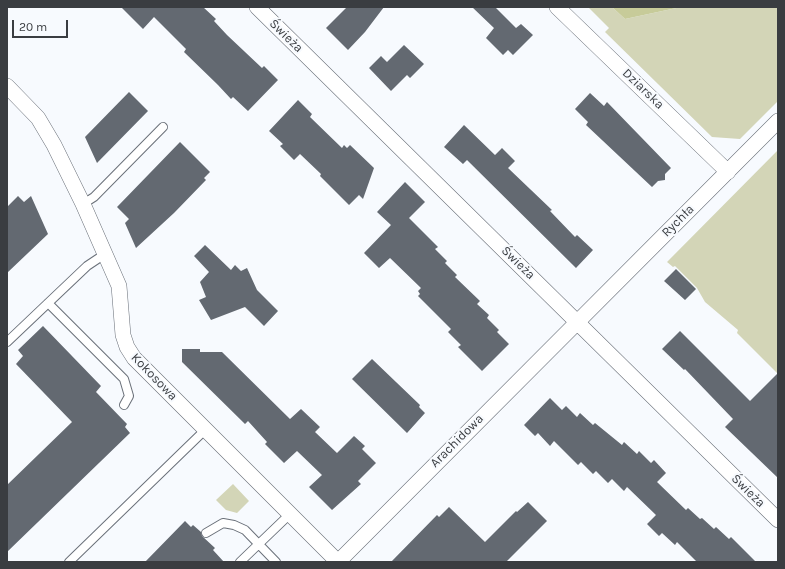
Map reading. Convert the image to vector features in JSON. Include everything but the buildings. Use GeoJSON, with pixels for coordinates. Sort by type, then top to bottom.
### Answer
{"type":"FeatureCollection","features":[{"type":"Feature","properties":{"kind":"street","name":"Świeża"},"geometry":{"type":"LineString","coordinates":[[257,7],[778,520]]}},
{"type":"Feature","properties":{"kind":"street","name":"Dziarska"},"geometry":{"type":"LineString","coordinates":[[558,7],[728,172]]}},
{"type":"Feature","properties":{"kind":"street","name":"Kokosowa"},"geometry":{"type":"LineString","coordinates":[[7,86],[38,118],[83,204],[119,286],[123,335],[127,347],[134,358],[338,562]]}},
{"type":"Feature","properties":{"kind":"street","name":"Rychła"},"geometry":{"type":"LineString","coordinates":[[577,321],[778,121]]}},
{"type":"Feature","properties":{"kind":"street","name":"Arachidowa"},"geometry":{"type":"LineString","coordinates":[[338,562],[577,321]]}},
{"type":"Feature","properties":{"kind":"lane"},"geometry":{"type":"LineString","coordinates":[[83,204],[94,197],[163,127]]}},
{"type":"Feature","properties":{"kind":"lane"},"geometry":{"type":"LineString","coordinates":[[7,342],[87,266],[106,254]]}},
{"type":"Feature","properties":{"kind":"lane"},"geometry":{"type":"LineString","coordinates":[[48,303],[124,379],[128,388],[128,396],[124,405]]}},
{"type":"Feature","properties":{"kind":"lane"},"geometry":{"type":"LineString","coordinates":[[69,562],[205,430]]}},
{"type":"Feature","properties":{"kind":"lane"},"geometry":{"type":"LineString","coordinates":[[240,562],[290,514]]}},
{"type":"Feature","properties":{"kind":"lane"},"geometry":{"type":"LineString","coordinates":[[206,533],[216,526],[229,523],[245,530],[276,562]]}},
{"type":"Feature","properties":{"kind":"green space"},"geometry":{"type":"Polygon","coordinates":[[[588,7],[612,7],[625,19],[681,7],[778,7],[778,101],[740,139],[712,137],[605,32],[609,28],[588,7]]]}},
{"type":"Feature","properties":{"kind":"green space"},"geometry":{"type":"Polygon","coordinates":[[[612,7],[681,7],[625,19],[612,7]]]}},
{"type":"Feature","properties":{"kind":"green space"},"geometry":{"type":"Polygon","coordinates":[[[778,150],[778,374],[737,333],[738,330],[705,302],[697,288],[675,266],[673,267],[667,262],[778,150]]]}},
{"type":"Feature","properties":{"kind":"green space"},"geometry":{"type":"Polygon","coordinates":[[[233,484],[249,501],[237,513],[226,510],[216,500],[233,484]]]}}]}
